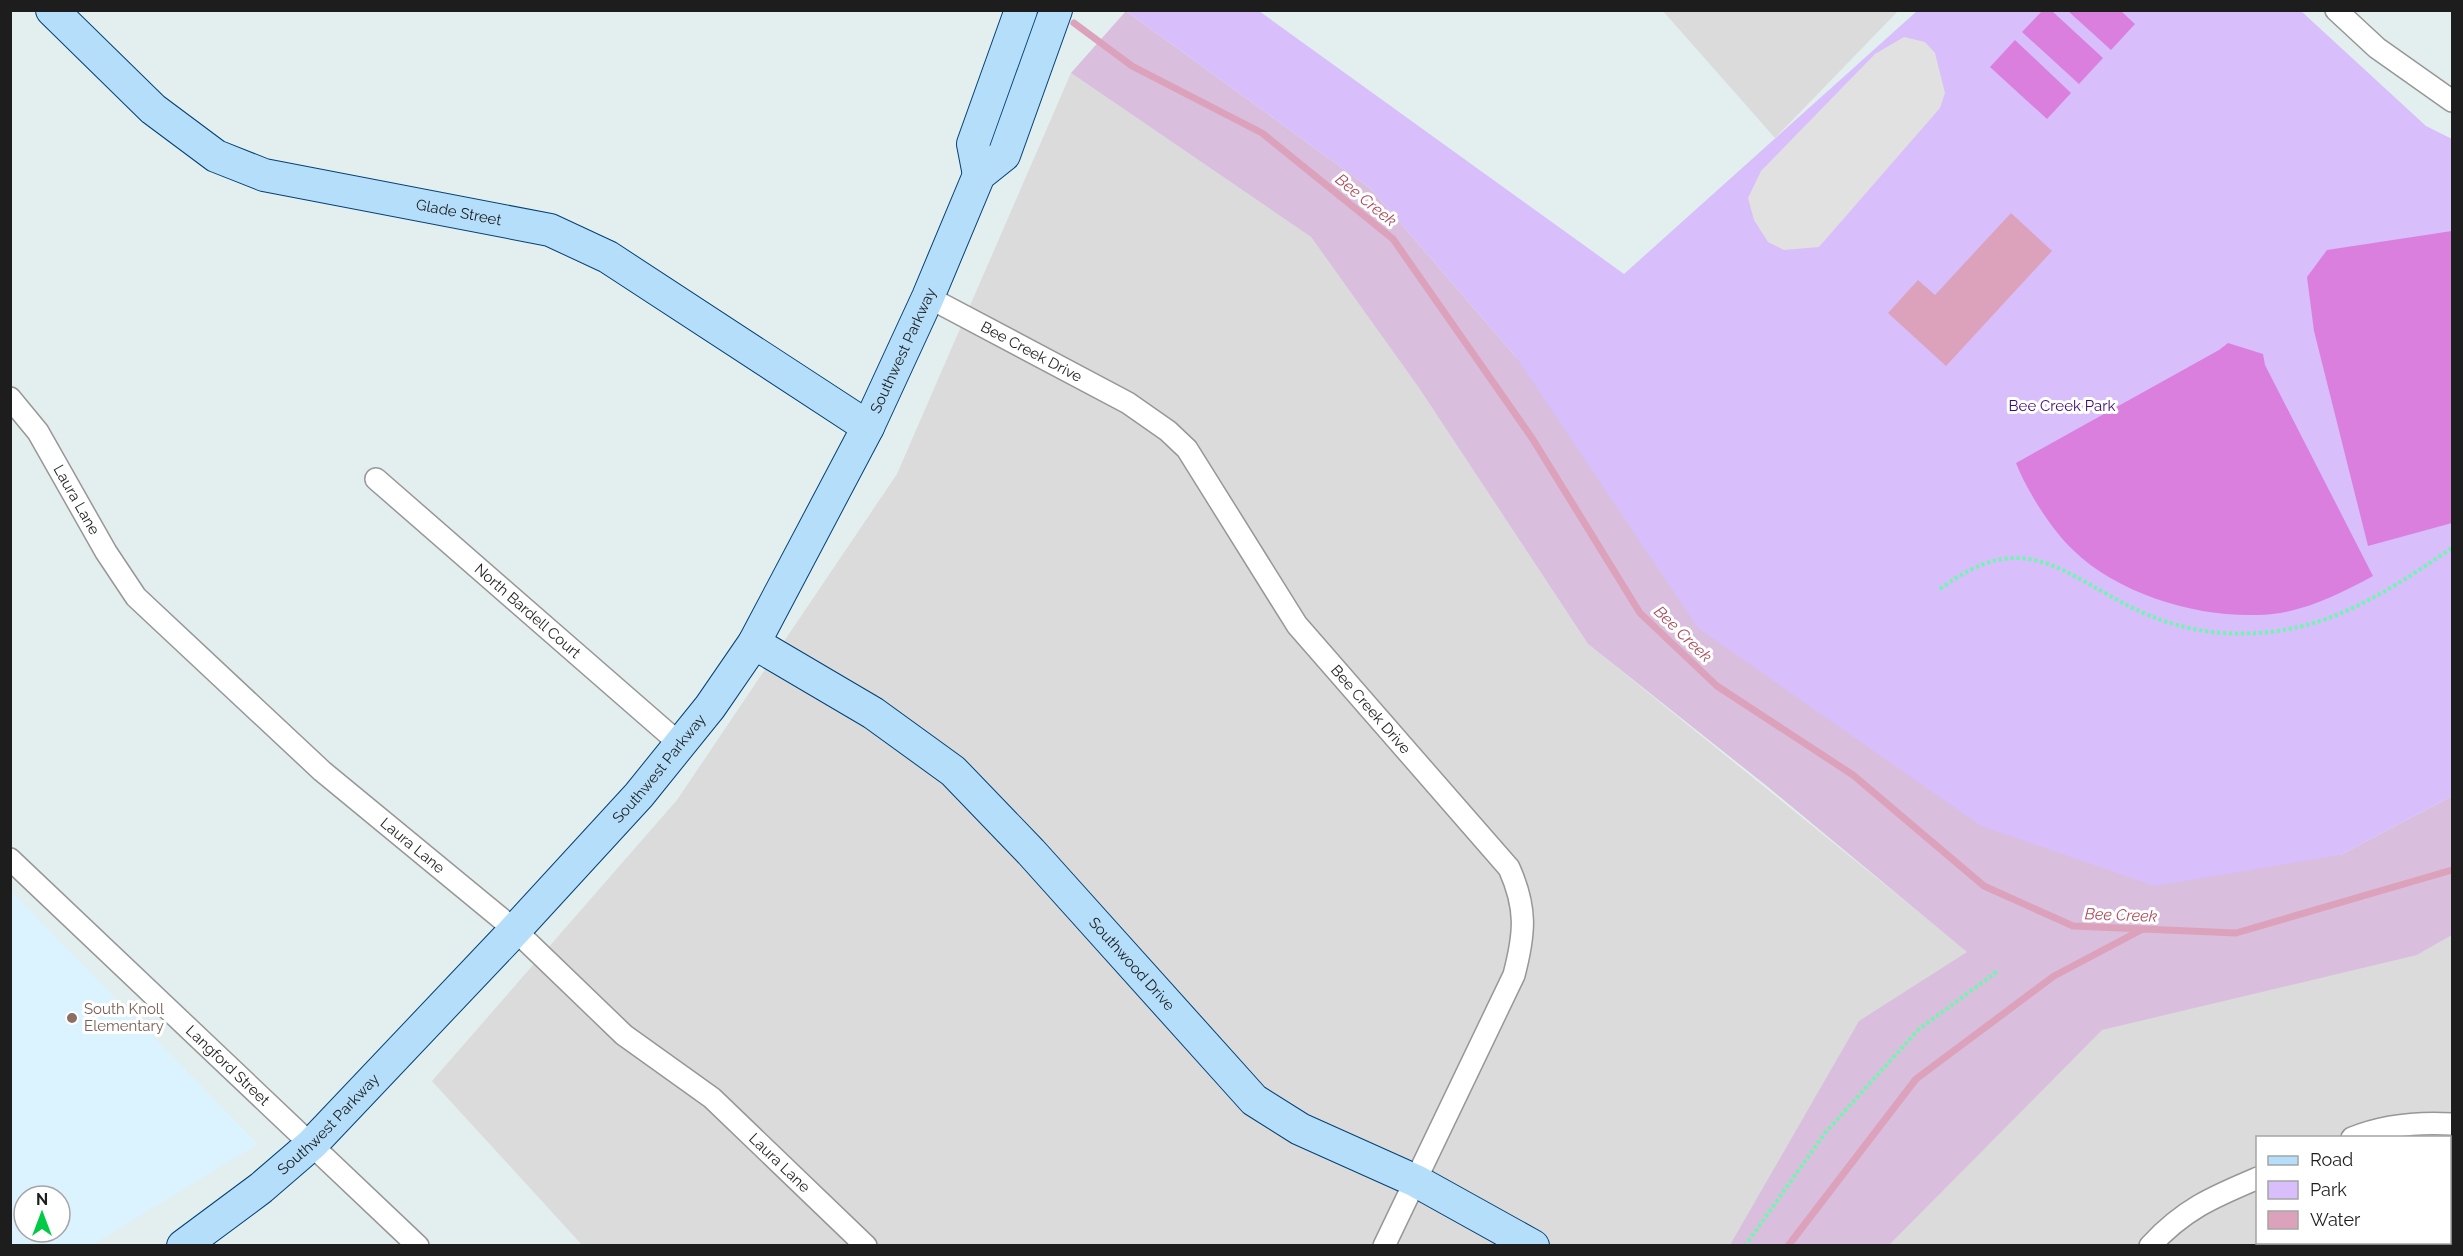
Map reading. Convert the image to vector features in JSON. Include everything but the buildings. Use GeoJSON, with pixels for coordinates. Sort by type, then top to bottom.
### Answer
{"type":"FeatureCollection","features":[{"type":"Feature","properties":{"kind":"street","name":"Glade Street"},"geometry":{"type":"LineString","coordinates":[[52,10],[153,109],[216,156],[264,175],[550,230],[608,257],[868,427]]}},
{"type":"Feature","properties":{"kind":"street"},"geometry":{"type":"LineString","coordinates":[[979,175],[974,144],[1021,10]]}},
{"type":"Feature","properties":{"kind":"street","name":"Southwest Parkway"},"geometry":{"type":"LineString","coordinates":[[183,1245],[261,1188],[312,1144],[515,930],[639,795],[711,707],[754,643],[868,427],[928,297],[979,175],[1004,155],[1056,10]]}},
{"type":"Feature","properties":{"kind":"street"},"geometry":{"type":"LineString","coordinates":[[2336,10],[2377,48],[2452,101]]}},
{"type":"Feature","properties":{"kind":"street","name":"Bee Creek Drive"},"geometry":{"type":"LineString","coordinates":[[928,297],[1128,403],[1168,431],[1187,449],[1297,626],[1509,868],[1519,890],[1522,913],[1523,943],[1514,975],[1384,1245]]}},
{"type":"Feature","properties":{"kind":"street","name":"Laura Lane"},"geometry":{"type":"LineString","coordinates":[[10,398],[38,432],[106,552],[136,597],[322,771],[515,930],[624,1035],[712,1098],[866,1245]]}},
{"type":"Feature","properties":{"kind":"street","name":"North Bardell Court"},"geometry":{"type":"LineString","coordinates":[[376,479],[680,744]]}},
{"type":"Feature","properties":{"kind":"street","name":"Southwood Drive"},"geometry":{"type":"LineString","coordinates":[[754,643],[873,713],[953,771],[1031,852],[1254,1100],[1300,1129],[1416,1181],[1533,1245]]}},
{"type":"Feature","properties":{"kind":"street","name":"Langford Street"},"geometry":{"type":"LineString","coordinates":[[10,859],[418,1245]]}},
{"type":"Feature","properties":{"kind":"street"},"geometry":{"type":"LineString","coordinates":[[2355,1136],[2410,1124],[2452,1124]]}},
{"type":"Feature","properties":{"kind":"street"},"geometry":{"type":"LineString","coordinates":[[2150,1245],[2166,1228],[2204,1201],[2256,1179]]}},
{"type":"Feature","properties":{"kind":"path"},"geometry":{"type":"LineString","coordinates":[[1940,589],[1959,575],[1978,566],[2022,558],[2045,561],[2068,571],[2140,611],[2184,627],[2222,633],[2262,633],[2309,626],[2342,614],[2375,598],[2452,548]]}},
{"type":"Feature","properties":{"kind":"path"},"geometry":{"type":"LineString","coordinates":[[1745,1245],[1825,1133],[1918,1030],[1999,970]]}},
{"type":"Feature","properties":{"kind":"shaded area"},"geometry":{"type":"Polygon","coordinates":[[[1126,11],[1371,189],[1516,357],[2340,855],[2452,796],[2452,935],[2417,955],[2102,1030],[1889,1245],[1730,1245],[1859,1021],[1967,952],[1768,787],[1588,644],[1419,388],[1311,237],[1071,73],[1126,11]]]}},
{"type":"Feature","properties":{"kind":"shaded area"},"geometry":{"type":"Polygon","coordinates":[[[1663,11],[1898,11],[1775,138],[1663,11]]]}},
{"type":"Feature","properties":{"kind":"shaded area"},"geometry":{"type":"Polygon","coordinates":[[[2042,11],[2052,11],[2103,58],[2079,84],[2022,32],[2042,11]]]}},
{"type":"Feature","properties":{"kind":"shaded area"},"geometry":{"type":"Polygon","coordinates":[[[2068,11],[2121,11],[2135,24],[2111,50],[2068,11]]]}},
{"type":"Feature","properties":{"kind":"shaded area"},"geometry":{"type":"Polygon","coordinates":[[[1904,37],[1925,42],[1935,53],[1945,93],[1940,108],[1819,247],[1784,250],[1768,242],[1754,220],[1748,198],[1761,171],[1875,54],[1904,37]]]}},
{"type":"Feature","properties":{"kind":"shaded area"},"geometry":{"type":"Polygon","coordinates":[[[2015,40],[2071,93],[2047,119],[1990,67],[2015,40]]]}},
{"type":"Feature","properties":{"kind":"shaded area"},"geometry":{"type":"Polygon","coordinates":[[[1071,73],[1311,237],[1419,388],[1588,644],[1968,952],[2417,955],[2452,935],[2452,1245],[582,1245],[432,1081],[677,800],[897,474],[1071,73]]]}},
{"type":"Feature","properties":{"kind":"shaded area"},"geometry":{"type":"Polygon","coordinates":[[[2452,231],[2452,523],[2368,546],[2314,331],[2307,277],[2327,250],[2452,231]]]}},
{"type":"Feature","properties":{"kind":"shaded area"},"geometry":{"type":"Polygon","coordinates":[[[2228,343],[2263,354],[2265,365],[2373,576],[2332,597],[2288,612],[2233,615],[2209,612],[2159,600],[2112,579],[2091,566],[2056,531],[2033,497],[2016,463],[2228,343]]]}},
{"type":"Feature","properties":{"kind":"shaded area","name":"South Knoll Elementary"},"geometry":{"type":"Polygon","coordinates":[[[11,891],[258,1144],[92,1245],[11,1245],[11,891]]]}},
{"type":"Feature","properties":{"kind":"green space","name":"Bee Creek Park"},"geometry":{"type":"Polygon","coordinates":[[[1126,11],[1259,11],[1624,274],[1917,11],[2301,11],[2426,126],[2452,139],[2452,796],[2340,855],[2155,886],[1981,826],[1698,628],[1516,357],[1371,189],[1126,11]]]}},
{"type":"Feature","properties":{"kind":"water"},"geometry":{"type":"Polygon","coordinates":[[[2011,213],[2052,251],[1946,366],[1888,313],[1918,280],[1935,295],[2011,213]]]}},
{"type":"Feature","properties":{"kind":"waterway","name":"Bee Creek"},"geometry":{"type":"LineString","coordinates":[[1074,23],[1132,66],[1262,133],[1393,239],[1532,438],[1640,613],[1717,686],[1853,775],[1984,886],[2073,926],[2236,933],[2452,870]]}},
{"type":"Feature","properties":{"kind":"waterway"},"geometry":{"type":"LineString","coordinates":[[1788,1246],[1916,1079],[2054,976],[2141,930]]}},
{"type":"Feature","properties":{"kind":"place","name":"South Knoll Elementary"},"geometry":{"type":"Point","coordinates":[72,1018]}}]}
